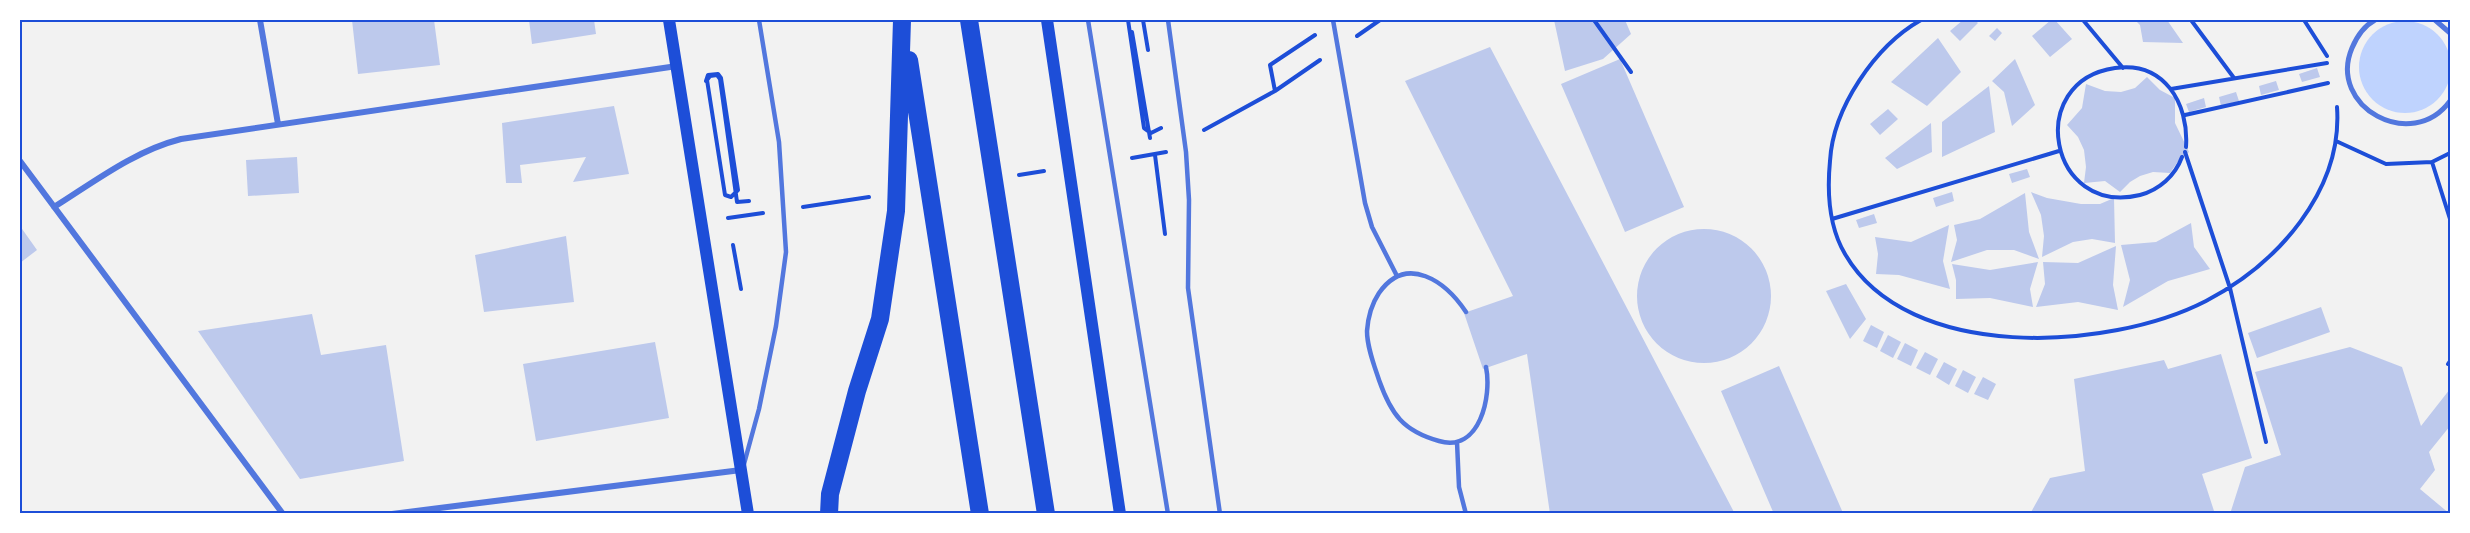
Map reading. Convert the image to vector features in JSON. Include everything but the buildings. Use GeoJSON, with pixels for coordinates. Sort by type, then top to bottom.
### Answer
{"type":"FeatureCollection","features":[{"type":"Feature","properties":{"kind":"highway"},"geometry":{"type":"LineString","coordinates":[[829,513],[830,494],[882,308],[896,211],[903,20]]}},
{"type":"Feature","properties":{"kind":"highway"},"geometry":{"type":"LineString","coordinates":[[903,20],[980,513]]}},
{"type":"Feature","properties":{"kind":"highway"},"geometry":{"type":"LineString","coordinates":[[969,20],[1046,513]]}},
{"type":"Feature","properties":{"kind":"main road"},"geometry":{"type":"LineString","coordinates":[[669,20],[748,513]]}},
{"type":"Feature","properties":{"kind":"main road"},"geometry":{"type":"LineString","coordinates":[[1047,20],[1120,513]]}},
{"type":"Feature","properties":{"kind":"street"},"geometry":{"type":"LineString","coordinates":[[260,20],[278,124]]}},
{"type":"Feature","properties":{"kind":"street"},"geometry":{"type":"LineString","coordinates":[[2375,20],[2356,37],[2349,55],[2352,91],[2363,106],[2377,117],[2395,123],[2413,124],[2431,119],[2451,101]]}},
{"type":"Feature","properties":{"kind":"street"},"geometry":{"type":"LineString","coordinates":[[2435,20],[2451,33]]}},
{"type":"Feature","properties":{"kind":"street"},"geometry":{"type":"LineString","coordinates":[[54,207],[139,154],[160,144],[181,139],[677,66]]}},
{"type":"Feature","properties":{"kind":"street"},"geometry":{"type":"LineString","coordinates":[[20,161],[283,513]]}},
{"type":"Feature","properties":{"kind":"street"},"geometry":{"type":"LineString","coordinates":[[392,513],[742,470]]}},
{"type":"Feature","properties":{"kind":"lane"},"geometry":{"type":"LineString","coordinates":[[742,470],[759,409],[776,326],[786,252],[779,142],[759,20]]}},
{"type":"Feature","properties":{"kind":"lane"},"geometry":{"type":"LineString","coordinates":[[1088,20],[1168,513]]}},
{"type":"Feature","properties":{"kind":"lane"},"geometry":{"type":"LineString","coordinates":[[1168,20],[1186,152],[1189,200],[1188,288],[1220,513]]}},
{"type":"Feature","properties":{"kind":"lane"},"geometry":{"type":"LineString","coordinates":[[1333,21],[1365,203],[1372,227],[1397,276]]}},
{"type":"Feature","properties":{"kind":"lane"},"geometry":{"type":"LineString","coordinates":[[1466,312],[1449,291],[1425,277],[1412,273],[1397,276],[1386,285],[1373,303],[1367,334],[1385,398],[1396,416],[1417,434],[1448,443],[1457,442],[1474,429],[1486,405],[1489,392],[1486,367]]}},
{"type":"Feature","properties":{"kind":"lane"},"geometry":{"type":"LineString","coordinates":[[1457,442],[1459,487],[1466,513]]}},
{"type":"Feature","properties":{"kind":"path"},"geometry":{"type":"LineString","coordinates":[[1129,20],[1144,128],[1151,134],[1161,130]]}},
{"type":"Feature","properties":{"kind":"path"},"geometry":{"type":"LineString","coordinates":[[1129,20],[1150,138]]}},
{"type":"Feature","properties":{"kind":"path"},"geometry":{"type":"LineString","coordinates":[[1352,39],[1380,20]]}},
{"type":"Feature","properties":{"kind":"path"},"geometry":{"type":"LineString","coordinates":[[1594,20],[1631,72]]}},
{"type":"Feature","properties":{"kind":"path"},"geometry":{"type":"LineString","coordinates":[[1921,20],[1886,49],[1845,104],[1830,155],[1828,179],[1832,219],[1843,252],[1860,276],[1880,294],[1922,318],[1972,332],[2005,338],[2039,338],[2111,330],[2176,313],[2230,288],[2277,249],[2312,207],[2331,164],[2336,141],[2338,115],[2335,81],[2330,62],[2321,43],[2304,20]]}},
{"type":"Feature","properties":{"kind":"path"},"geometry":{"type":"LineString","coordinates":[[2084,20],[2123,68]]}},
{"type":"Feature","properties":{"kind":"path"},"geometry":{"type":"LineString","coordinates":[[2191,20],[2234,78]]}},
{"type":"Feature","properties":{"kind":"path"},"geometry":{"type":"LineString","coordinates":[[1275,91],[1270,65],[1333,21]]}},
{"type":"Feature","properties":{"kind":"path"},"geometry":{"type":"LineString","coordinates":[[1196,135],[1275,91],[1323,58]]}},
{"type":"Feature","properties":{"kind":"path"},"geometry":{"type":"LineString","coordinates":[[2171,89],[2330,62]]}},
{"type":"Feature","properties":{"kind":"path"},"geometry":{"type":"LineString","coordinates":[[2187,147],[2188,127],[2185,115],[2171,89],[2155,76],[2135,69],[2115,68],[2093,75],[2074,88],[2062,107],[2057,129],[2059,151],[2069,171],[2085,187],[2106,196],[2127,198],[2147,194],[2165,183],[2184,155],[2230,288],[2266,442]]}},
{"type":"Feature","properties":{"kind":"path"},"geometry":{"type":"LineString","coordinates":[[728,218],[705,80],[708,75],[718,74],[721,78],[738,190],[731,197],[725,195],[707,80],[713,75],[717,75],[720,79],[737,202],[749,201]]}},
{"type":"Feature","properties":{"kind":"path"},"geometry":{"type":"LineString","coordinates":[[2185,115],[2350,78]]}},
{"type":"Feature","properties":{"kind":"path"},"geometry":{"type":"LineString","coordinates":[[2336,141],[2386,164],[2432,162],[2451,153]]}},
{"type":"Feature","properties":{"kind":"path"},"geometry":{"type":"LineString","coordinates":[[1832,219],[2059,151]]}},
{"type":"Feature","properties":{"kind":"path"},"geometry":{"type":"LineString","coordinates":[[1155,155],[1166,238]]}},
{"type":"Feature","properties":{"kind":"path"},"geometry":{"type":"LineString","coordinates":[[2432,162],[2451,219]]}},
{"type":"Feature","properties":{"kind":"path"},"geometry":{"type":"LineString","coordinates":[[732,240],[741,289]]}},
{"type":"Feature","properties":{"kind":"water"},"geometry":{"type":"Polygon","coordinates":[[[2405,21],[2423,24],[2438,34],[2448,49],[2451,67],[2448,85],[2438,100],[2423,110],[2405,113],[2387,110],[2372,100],[2362,85],[2359,67],[2362,49],[2372,34],[2387,24],[2405,21]]]}}]}
